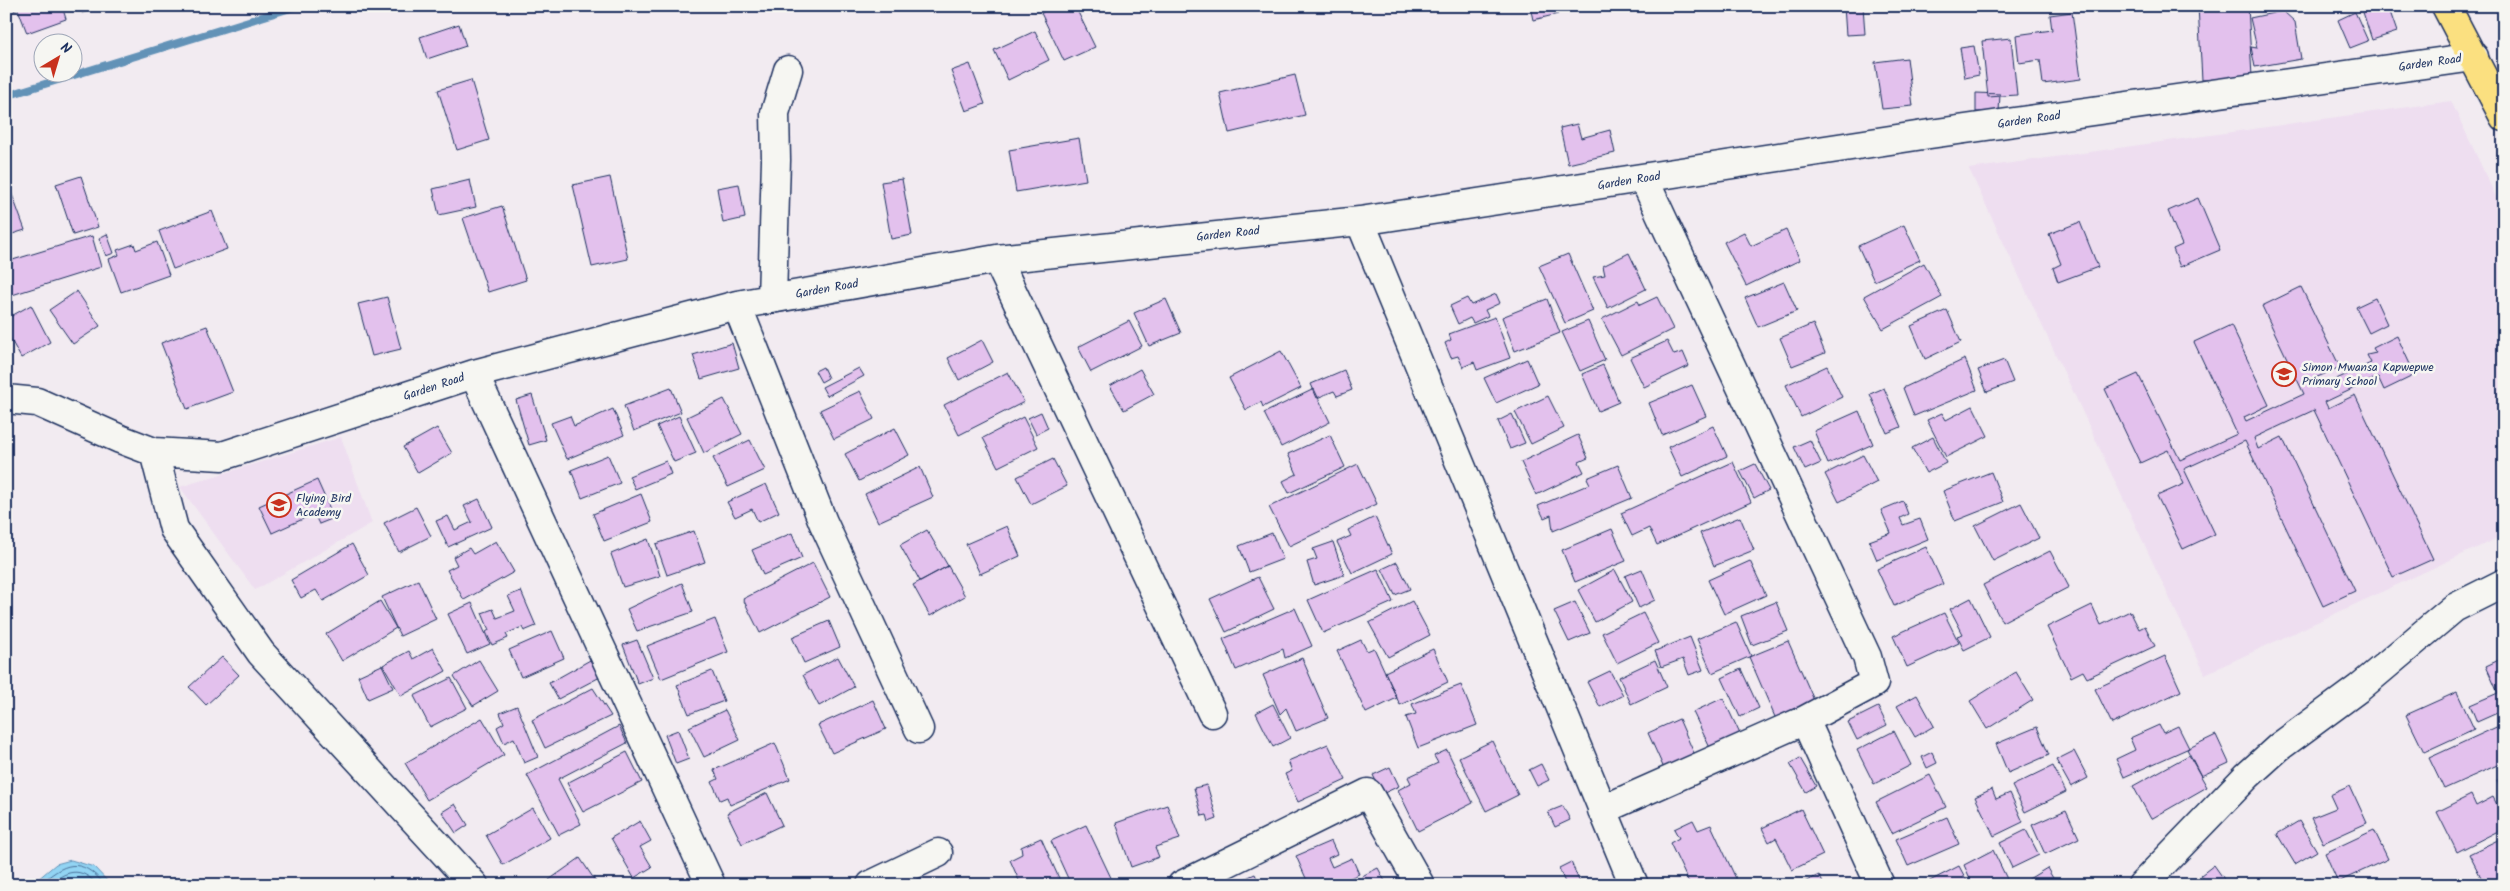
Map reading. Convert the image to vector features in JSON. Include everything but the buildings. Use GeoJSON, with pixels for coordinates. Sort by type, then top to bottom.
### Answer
{"type":"FeatureCollection","features":[{"type":"Feature","properties":{"kind":"main road"},"geometry":{"type":"LineString","coordinates":[[2446,6],[2504,117]]}},
{"type":"Feature","properties":{"kind":"street","name":"Garden Road"},"geometry":{"type":"LineString","coordinates":[[6,399],[37,402],[154,452],[222,456],[474,374],[737,305],[996,259],[1360,221],[1644,179],[1924,134],[2474,57]]}},
{"type":"Feature","properties":{"kind":"street"},"geometry":{"type":"LineString","coordinates":[[772,299],[776,160],[775,113],[788,70]]}},
{"type":"Feature","properties":{"kind":"street"},"geometry":{"type":"LineString","coordinates":[[1602,810],[1805,720],[1874,683],[1867,657],[1644,179]]}},
{"type":"Feature","properties":{"kind":"street"},"geometry":{"type":"LineString","coordinates":[[1360,221],[1634,885]]}},
{"type":"Feature","properties":{"kind":"street"},"geometry":{"type":"LineString","coordinates":[[996,259],[1212,713]]}},
{"type":"Feature","properties":{"kind":"street"},"geometry":{"type":"LineString","coordinates":[[737,305],[823,522],[919,729]]}},
{"type":"Feature","properties":{"kind":"street"},"geometry":{"type":"LineString","coordinates":[[474,374],[711,885]]}},
{"type":"Feature","properties":{"kind":"street"},"geometry":{"type":"LineString","coordinates":[[154,452],[174,529],[261,653],[474,885]]}},
{"type":"Feature","properties":{"kind":"street"},"geometry":{"type":"LineString","coordinates":[[2149,882],[2247,776],[2279,747],[2359,688],[2454,608],[2504,583]]}},
{"type":"Feature","properties":{"kind":"street"},"geometry":{"type":"LineString","coordinates":[[1805,720],[1880,885]]}},
{"type":"Feature","properties":{"kind":"street"},"geometry":{"type":"LineString","coordinates":[[1182,885],[1368,793],[1420,885]]}},
{"type":"Feature","properties":{"kind":"street"},"geometry":{"type":"LineString","coordinates":[[871,885],[938,854]]}},
{"type":"Feature","properties":{"kind":"shaded area","name":"Simon Mwansa Kapwepwe Primary School"},"geometry":{"type":"Polygon","coordinates":[[[2451,101],[2504,214],[2504,535],[2205,674],[1969,169],[2451,101]]]}},
{"type":"Feature","properties":{"kind":"shaded area","name":"Flying Bird Academy"},"geometry":{"type":"Polygon","coordinates":[[[341,437],[372,523],[255,590],[180,487],[341,437]]]}},
{"type":"Feature","properties":{"kind":"water"},"geometry":{"type":"Polygon","coordinates":[[[71,860],[94,867],[111,885],[31,885],[56,864],[71,860]]]}},
{"type":"Feature","properties":{"kind":"waterway"},"geometry":{"type":"LineString","coordinates":[[6,96],[297,6]]}},
{"type":"Feature","properties":{"kind":"place","name":"Simon Mwansa Kapwepwe Primary School"},"geometry":{"type":"Point","coordinates":[2284,374]}},
{"type":"Feature","properties":{"kind":"place","name":"Flying Bird Academy"},"geometry":{"type":"Point","coordinates":[279,505]}}]}
